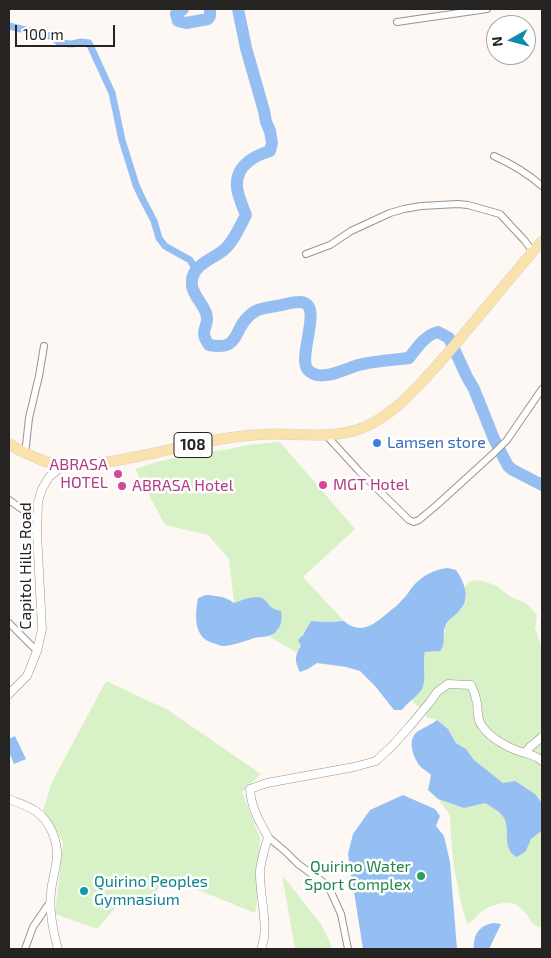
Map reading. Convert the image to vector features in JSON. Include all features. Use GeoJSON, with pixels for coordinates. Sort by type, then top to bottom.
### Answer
{"type":"FeatureCollection","features":[{"type":"Feature","properties":{"kind":"main road","name":"108"},"geometry":{"type":"LineString","coordinates":[[9,444],[25,454],[62,466],[141,456],[230,438],[271,434],[342,434],[360,429],[373,423],[410,395],[468,330],[542,241]]}},
{"type":"Feature","properties":{"kind":"street"},"geometry":{"type":"LineString","coordinates":[[397,22],[487,9]]}},
{"type":"Feature","properties":{"kind":"street"},"geometry":{"type":"LineString","coordinates":[[494,156],[514,165],[542,186]]}},
{"type":"Feature","properties":{"kind":"street"},"geometry":{"type":"LineString","coordinates":[[306,254],[330,245],[352,231],[390,213],[421,206],[458,204],[500,214],[533,252]]}},
{"type":"Feature","properties":{"kind":"street"},"geometry":{"type":"LineString","coordinates":[[25,454],[29,418],[44,346]]}},
{"type":"Feature","properties":{"kind":"street"},"geometry":{"type":"LineString","coordinates":[[325,434],[359,471],[412,522],[419,520],[438,504],[507,440],[542,389]]}},
{"type":"Feature","properties":{"kind":"street","name":"Capitol Hills Road"},"geometry":{"type":"LineString","coordinates":[[9,694],[27,676],[37,651],[42,630],[37,520],[38,502],[42,489],[49,477],[62,466]]}},
{"type":"Feature","properties":{"kind":"street"},"geometry":{"type":"LineString","coordinates":[[9,500],[37,520]]}},
{"type":"Feature","properties":{"kind":"street"},"geometry":{"type":"LineString","coordinates":[[9,624],[37,651]]}},
{"type":"Feature","properties":{"kind":"street"},"geometry":{"type":"LineString","coordinates":[[348,949],[341,914],[330,890],[323,882],[298,864],[268,837],[256,814],[250,789],[267,783],[354,767],[376,761],[410,726],[437,692],[448,684],[471,685],[475,693],[480,724],[487,732],[511,749],[537,756],[542,761]]}},
{"type":"Feature","properties":{"kind":"street"},"geometry":{"type":"LineString","coordinates":[[525,753],[542,737]]}},
{"type":"Feature","properties":{"kind":"street"},"geometry":{"type":"LineString","coordinates":[[9,799],[38,813],[54,837],[57,855],[50,902],[58,949]]}},
{"type":"Feature","properties":{"kind":"street"},"geometry":{"type":"LineString","coordinates":[[261,949],[263,946],[264,930],[260,870],[268,837]]}},
{"type":"Feature","properties":{"kind":"street"},"geometry":{"type":"LineString","coordinates":[[25,949],[33,927],[50,902]]}},
{"type":"Feature","properties":{"kind":"green space"},"geometry":{"type":"Polygon","coordinates":[[[280,442],[355,529],[303,577],[344,621],[311,621],[298,640],[301,646],[296,652],[270,637],[278,630],[273,609],[265,600],[234,603],[229,559],[208,535],[165,525],[135,469],[188,455],[247,445],[280,442]]]}},
{"type":"Feature","properties":{"kind":"green space"},"geometry":{"type":"Polygon","coordinates":[[[474,580],[495,585],[511,597],[526,603],[537,615],[535,629],[542,644],[542,803],[535,794],[503,783],[474,760],[466,749],[456,743],[448,729],[437,720],[427,718],[425,709],[415,705],[412,699],[423,687],[425,652],[434,652],[445,632],[445,625],[462,609],[466,600],[464,587],[474,580]]]}},
{"type":"Feature","properties":{"kind":"green space"},"geometry":{"type":"Polygon","coordinates":[[[106,681],[168,710],[261,774],[242,792],[260,838],[255,913],[164,876],[152,902],[126,896],[97,929],[55,914],[63,842],[43,810],[52,782],[106,681]]]}},
{"type":"Feature","properties":{"kind":"green space"},"geometry":{"type":"Polygon","coordinates":[[[438,799],[464,808],[485,803],[496,810],[503,816],[505,821],[508,847],[526,851],[531,839],[540,832],[542,833],[542,928],[533,923],[523,910],[513,903],[502,903],[487,908],[467,924],[454,867],[450,815],[438,799]]]}},
{"type":"Feature","properties":{"kind":"green space"},"geometry":{"type":"Polygon","coordinates":[[[282,875],[321,924],[333,949],[295,949],[282,875]]]}},
{"type":"Feature","properties":{"kind":"water"},"geometry":{"type":"Polygon","coordinates":[[[448,568],[456,570],[462,579],[466,595],[465,601],[460,610],[446,624],[440,651],[425,652],[422,689],[402,710],[394,710],[360,671],[317,663],[300,672],[296,659],[301,646],[298,640],[311,621],[344,621],[357,628],[369,626],[398,604],[420,579],[435,571],[448,568]]]}},
{"type":"Feature","properties":{"kind":"water"},"geometry":{"type":"Polygon","coordinates":[[[206,595],[224,598],[234,603],[250,598],[262,598],[272,607],[281,611],[280,625],[276,632],[268,636],[223,646],[213,643],[202,636],[197,625],[196,611],[198,598],[206,595]]]}},
{"type":"Feature","properties":{"kind":"water"},"geometry":{"type":"Polygon","coordinates":[[[437,720],[448,729],[456,743],[466,749],[474,760],[503,783],[515,781],[535,794],[542,803],[542,833],[540,832],[531,839],[526,851],[517,857],[509,849],[506,823],[498,811],[485,803],[464,808],[438,799],[428,790],[431,775],[419,765],[413,753],[412,739],[417,732],[437,720]]]}},
{"type":"Feature","properties":{"kind":"water"},"geometry":{"type":"Polygon","coordinates":[[[15,736],[26,759],[14,764],[9,752],[9,739],[15,736]]]}},
{"type":"Feature","properties":{"kind":"water"},"geometry":{"type":"Polygon","coordinates":[[[403,795],[435,809],[440,816],[436,826],[444,836],[450,862],[457,949],[363,949],[348,854],[353,834],[370,810],[403,795]]]}},
{"type":"Feature","properties":{"kind":"water"},"geometry":{"type":"Polygon","coordinates":[[[494,923],[501,924],[489,949],[474,949],[478,931],[484,926],[494,923]]]}},
{"type":"Feature","properties":{"kind":"waterway"},"geometry":{"type":"LineString","coordinates":[[183,9],[176,14],[178,21],[186,23],[208,19],[210,9]]}},
{"type":"Feature","properties":{"kind":"waterway"},"geometry":{"type":"LineString","coordinates":[[238,9],[246,48],[272,143],[270,151],[256,157],[244,165],[240,171],[237,185],[238,193],[246,215],[235,237],[226,248],[203,263],[194,272],[192,286],[206,313],[207,322],[204,335],[209,345],[219,346],[231,342],[243,322],[257,310],[296,302],[307,304],[310,310],[311,320],[305,363],[308,370],[317,375],[340,372],[358,365],[409,358],[425,339],[438,332],[449,338],[508,466],[542,485]]}},
{"type":"Feature","properties":{"kind":"waterway"},"geometry":{"type":"LineString","coordinates":[[9,26],[50,36],[60,43],[89,43],[112,93],[122,140],[136,185],[154,221],[159,238],[165,246],[190,260],[196,270]]}},
{"type":"Feature","properties":{"kind":"place","name":"Lamsen store"},"geometry":{"type":"Point","coordinates":[377,443]}},
{"type":"Feature","properties":{"kind":"place","name":"ABRASA HOTEL"},"geometry":{"type":"Point","coordinates":[118,474]}},
{"type":"Feature","properties":{"kind":"place","name":"MGT Hotel"},"geometry":{"type":"Point","coordinates":[323,485]}},
{"type":"Feature","properties":{"kind":"place","name":"ABRASA Hotel"},"geometry":{"type":"Point","coordinates":[122,486]}},
{"type":"Feature","properties":{"kind":"place","name":"Quirino Water Sport Complex"},"geometry":{"type":"Point","coordinates":[421,876]}},
{"type":"Feature","properties":{"kind":"place","name":"Quirino Peoples Gymnasium"},"geometry":{"type":"Point","coordinates":[84,891]}}]}
